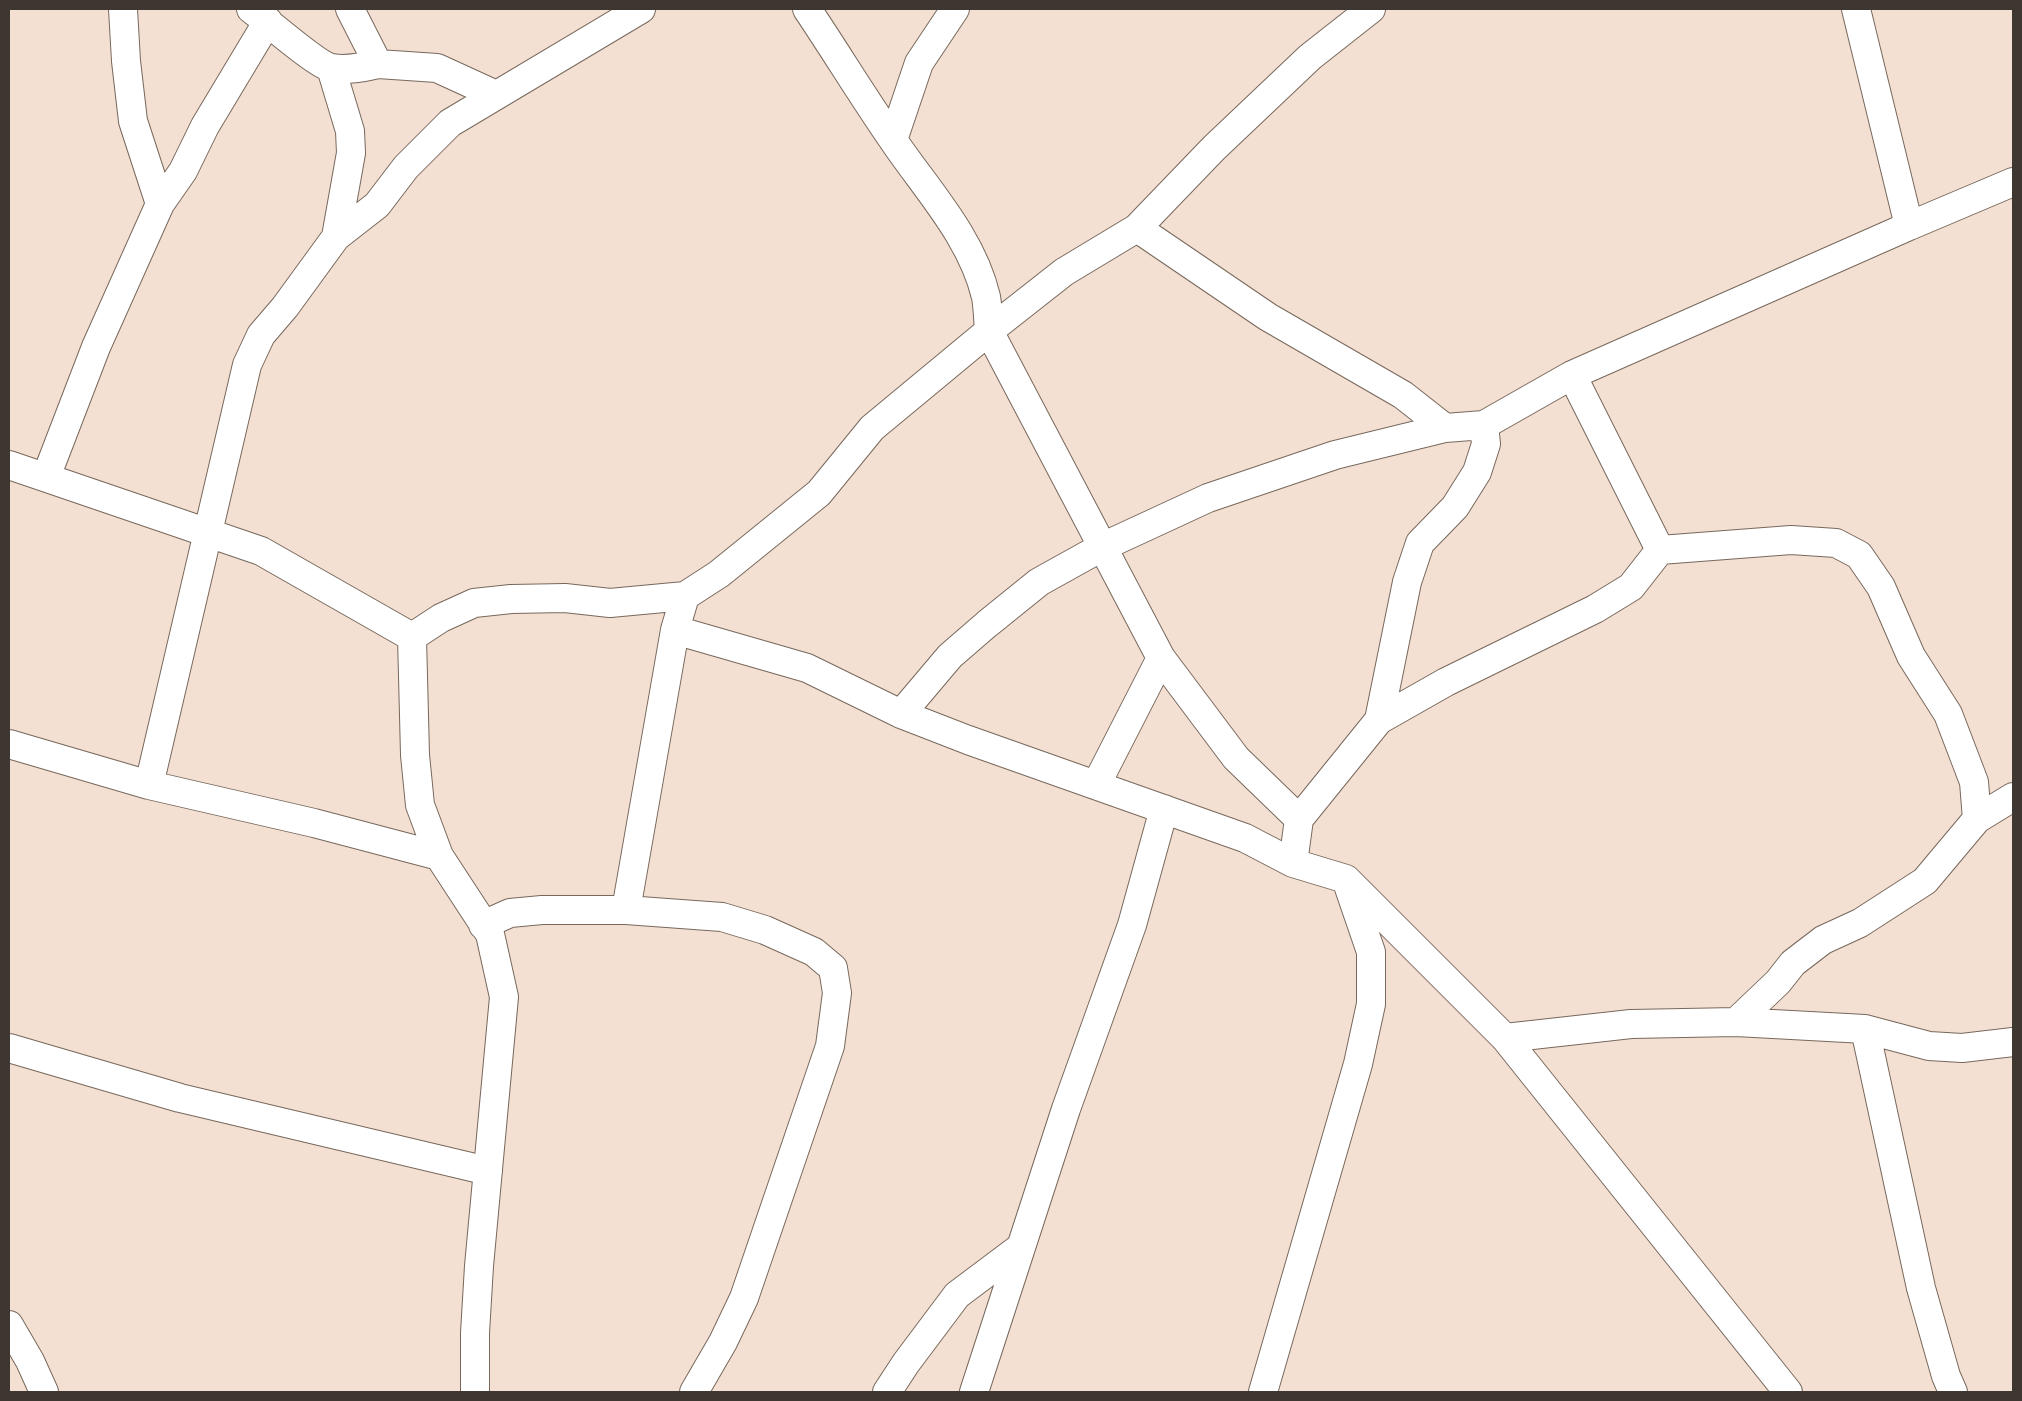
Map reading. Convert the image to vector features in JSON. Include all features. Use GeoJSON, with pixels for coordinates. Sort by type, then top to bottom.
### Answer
{"type":"FeatureCollection","features":[{"type":"Feature","properties":{"kind":"street"},"geometry":{"type":"LineString","coordinates":[[123,9],[126,61],[133,120],[160,204]]}},
{"type":"Feature","properties":{"kind":"street"},"geometry":{"type":"LineString","coordinates":[[350,9],[378,64]]}},
{"type":"Feature","properties":{"kind":"street"},"geometry":{"type":"LineString","coordinates":[[149,785],[248,365],[261,334],[285,307],[336,238],[377,205],[406,167],[450,123],[641,9]]}},
{"type":"Feature","properties":{"kind":"street"},"geometry":{"type":"LineString","coordinates":[[807,9],[893,140],[953,224],[968,249],[977,269],[986,298],[989,331],[1161,658],[1236,758],[1299,820]]}},
{"type":"Feature","properties":{"kind":"street"},"geometry":{"type":"LineString","coordinates":[[893,140],[919,63],[955,9]]}},
{"type":"Feature","properties":{"kind":"street"},"geometry":{"type":"LineString","coordinates":[[412,637],[441,618],[474,603],[511,599],[565,598],[610,603],[685,596],[719,574],[819,493],[872,428],[989,331],[1064,272],[1137,228],[1214,148],[1310,57],[1371,9]]}},
{"type":"Feature","properties":{"kind":"street"},"geometry":{"type":"LineString","coordinates":[[1856,9],[1909,226]]}},
{"type":"Feature","properties":{"kind":"street"},"geometry":{"type":"LineString","coordinates":[[46,477],[96,347],[160,204],[182,171],[259,15],[318,61],[331,68],[350,69],[378,64],[437,68],[496,95]]}},
{"type":"Feature","properties":{"kind":"street"},"geometry":{"type":"LineString","coordinates":[[331,68],[350,131],[351,153],[336,238]]}},
{"type":"Feature","properties":{"kind":"street"},"geometry":{"type":"LineString","coordinates":[[901,714],[950,656],[987,624],[1039,582],[1102,547],[1208,498],[1335,455],[1445,428],[1484,425],[1572,375],[2013,182]]}},
{"type":"Feature","properties":{"kind":"street"},"geometry":{"type":"LineString","coordinates":[[1137,228],[1268,317],[1403,395],[1445,428]]}},
{"type":"Feature","properties":{"kind":"street"},"geometry":{"type":"LineString","coordinates":[[1572,375],[1660,550]]}},
{"type":"Feature","properties":{"kind":"street"},"geometry":{"type":"LineString","coordinates":[[1379,720],[1407,582],[1420,543],[1455,507],[1477,472],[1486,444],[1484,425]]}},
{"type":"Feature","properties":{"kind":"street"},"geometry":{"type":"LineString","coordinates":[[9,465],[261,551],[412,637]]}},
{"type":"Feature","properties":{"kind":"street"},"geometry":{"type":"LineString","coordinates":[[1293,863],[1299,820],[1379,720],[1446,682],[1595,609],[1631,587],[1660,550],[1791,540],[1836,543],[1859,555],[1881,587],[1911,656],[1948,714],[1974,782],[1977,819]]}},
{"type":"Feature","properties":{"kind":"street"},"geometry":{"type":"LineString","coordinates":[[626,910],[674,630],[685,596]]}},
{"type":"Feature","properties":{"kind":"street"},"geometry":{"type":"LineString","coordinates":[[674,630],[807,668],[901,714],[968,740],[1245,838],[1293,863],[1346,879],[1504,1038],[1788,1392]]}},
{"type":"Feature","properties":{"kind":"street"},"geometry":{"type":"LineString","coordinates":[[412,637],[414,755],[420,805],[439,856],[490,934],[504,997],[475,1333],[474,1392]]}},
{"type":"Feature","properties":{"kind":"street"},"geometry":{"type":"LineString","coordinates":[[1096,785],[1161,658]]}},
{"type":"Feature","properties":{"kind":"street"},"geometry":{"type":"LineString","coordinates":[[9,744],[149,785],[314,823],[439,856]]}},
{"type":"Feature","properties":{"kind":"street"},"geometry":{"type":"LineString","coordinates":[[1736,1022],[1778,982],[1800,957],[1823,940],[1860,923],[1925,881],[1977,819],[2013,797]]}},
{"type":"Feature","properties":{"kind":"street"},"geometry":{"type":"LineString","coordinates":[[974,1392],[1066,1109],[1132,925],[1164,809]]}},
{"type":"Feature","properties":{"kind":"street"},"geometry":{"type":"LineString","coordinates":[[1263,1392],[1358,1064],[1371,1004],[1371,952],[1346,879]]}},
{"type":"Feature","properties":{"kind":"street"},"geometry":{"type":"LineString","coordinates":[[483,925],[510,913],[542,910],[626,910],[722,917],[765,930],[814,952],[833,968],[837,993],[830,1046],[744,1298],[723,1342],[694,1392]]}},
{"type":"Feature","properties":{"kind":"street"},"geometry":{"type":"LineString","coordinates":[[1504,1038],[1631,1024],[1736,1022],[1865,1029],[1929,1046],[1962,1048],[2013,1042]]}},
{"type":"Feature","properties":{"kind":"street"},"geometry":{"type":"LineString","coordinates":[[1865,1029],[1921,1288],[1946,1376],[1953,1392]]}},
{"type":"Feature","properties":{"kind":"street"},"geometry":{"type":"LineString","coordinates":[[9,1048],[180,1098],[488,1171]]}},
{"type":"Feature","properties":{"kind":"street"},"geometry":{"type":"LineString","coordinates":[[887,1392],[906,1363],[957,1295],[1021,1247]]}},
{"type":"Feature","properties":{"kind":"street"},"geometry":{"type":"LineString","coordinates":[[9,1325],[30,1361],[44,1392]]}}]}
